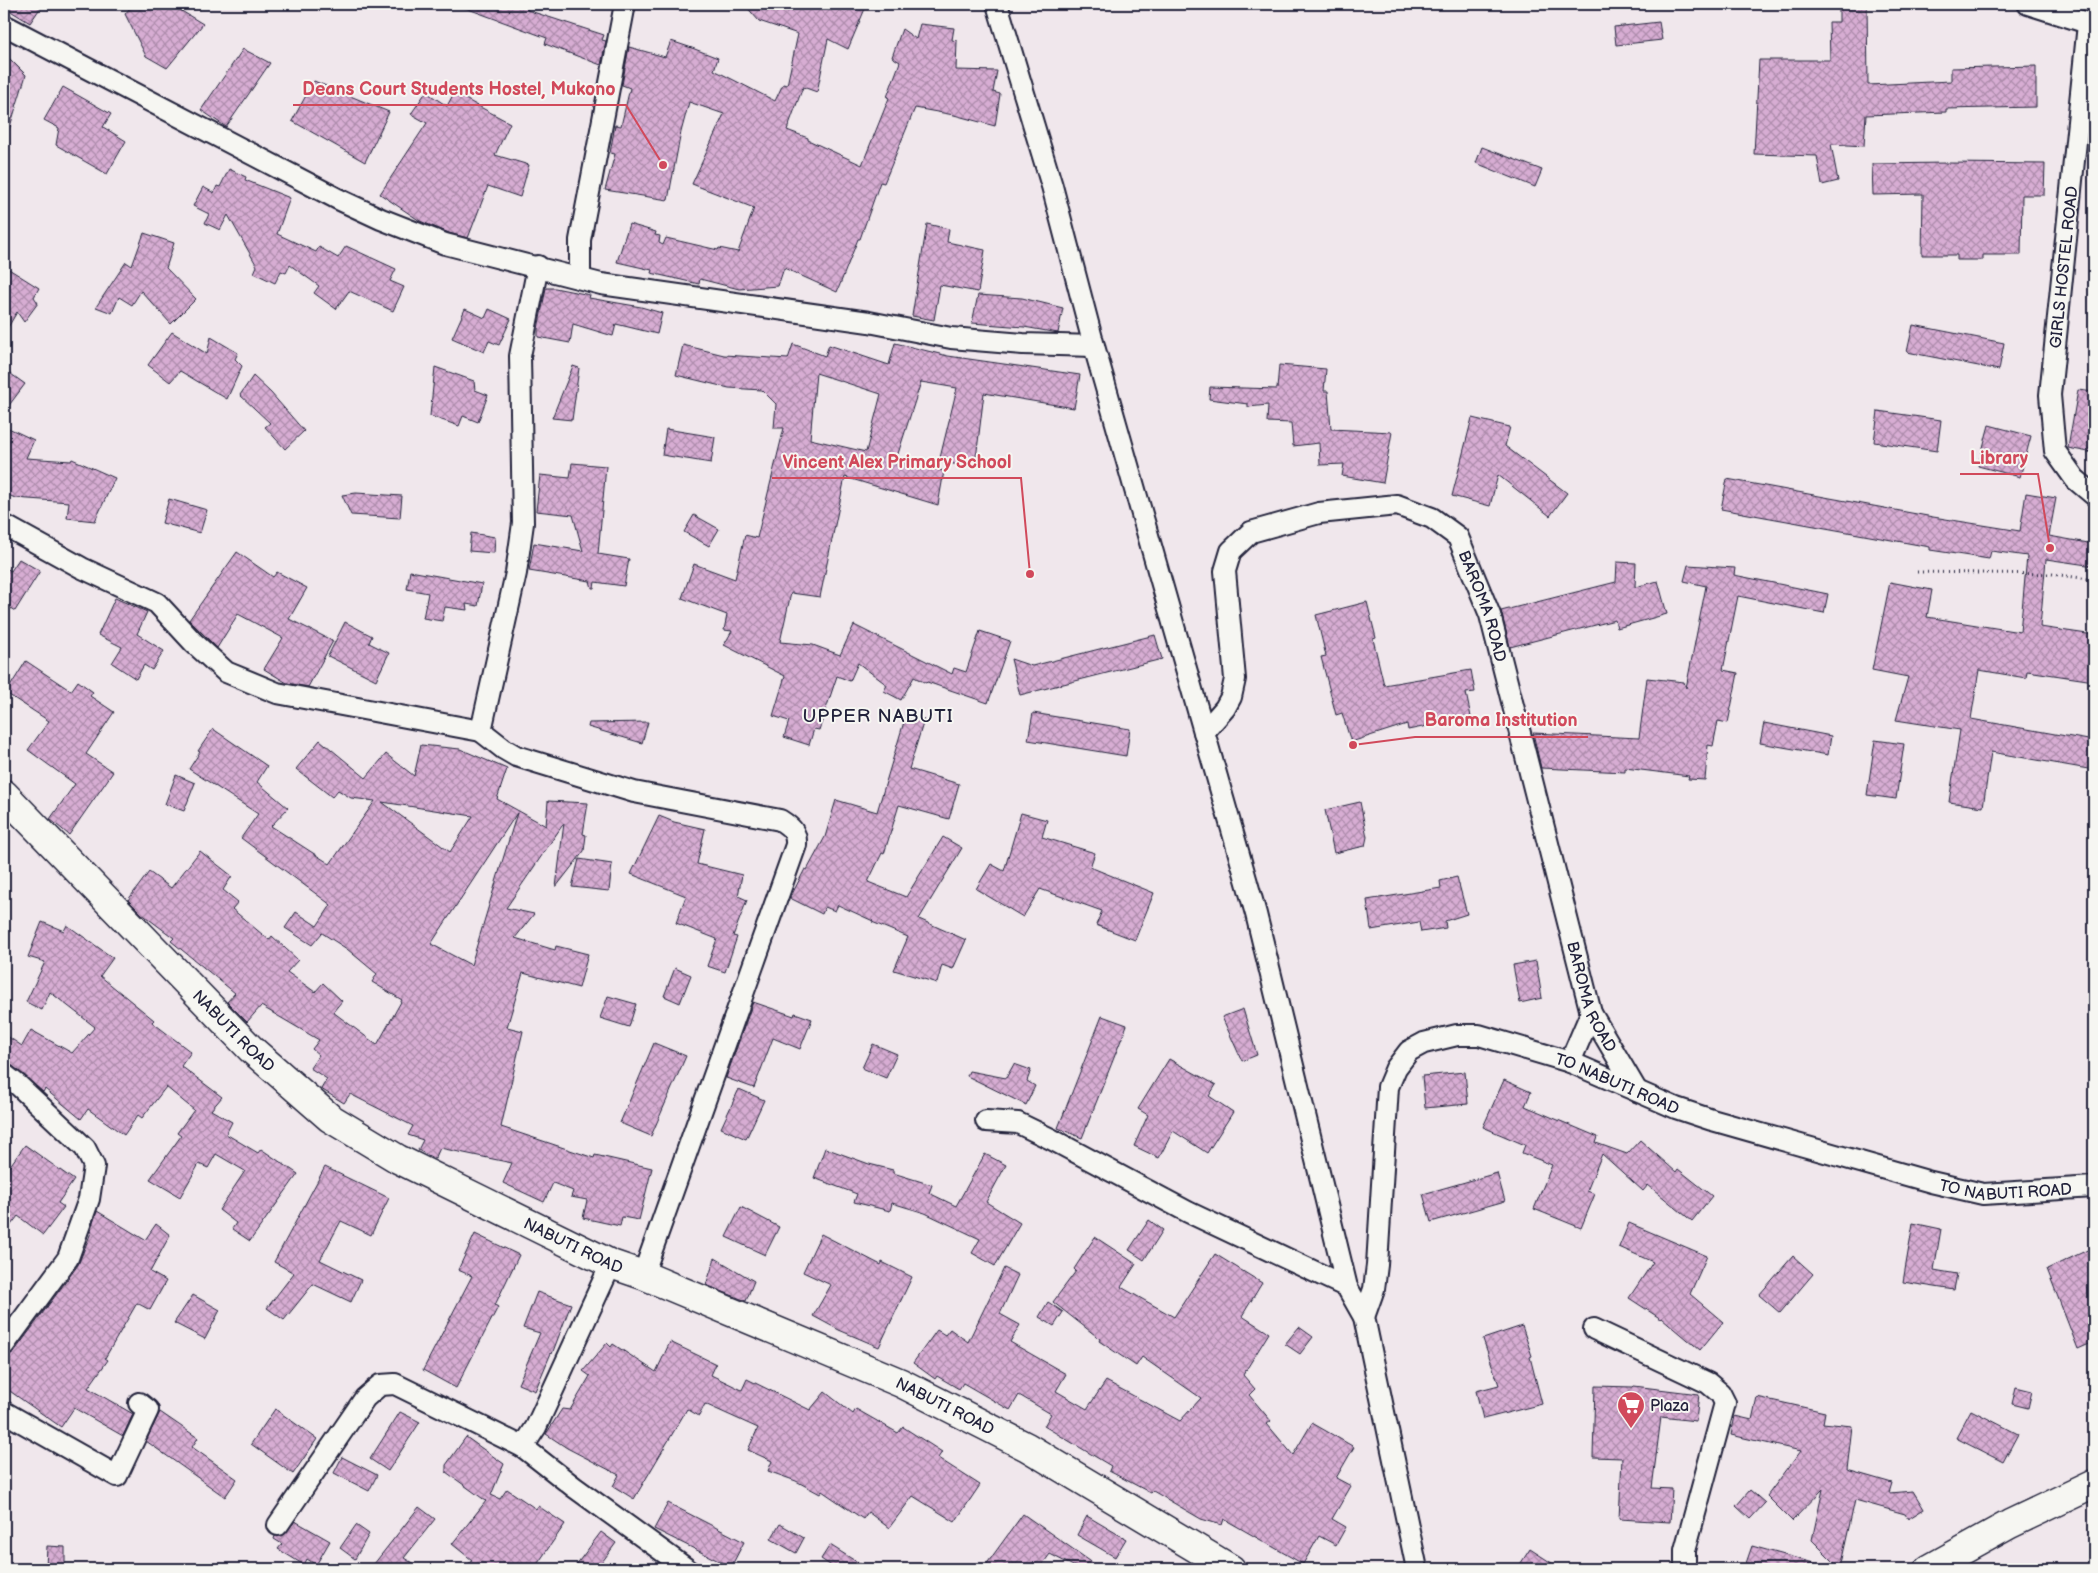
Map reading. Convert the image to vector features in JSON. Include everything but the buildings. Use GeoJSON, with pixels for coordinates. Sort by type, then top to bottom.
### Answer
{"type":"FeatureCollection","features":[{"type":"Feature","properties":{"kind":"street"},"geometry":{"type":"LineString","coordinates":[[580,278],[580,240],[625,4]]}},
{"type":"Feature","properties":{"kind":"street"},"geometry":{"type":"LineString","coordinates":[[997,4],[1052,186],[1094,346],[1256,914],[1347,1287],[1364,1317],[1417,1569]]}},
{"type":"Feature","properties":{"kind":"street"},"geometry":{"type":"LineString","coordinates":[[2028,4],[2091,24]]}},
{"type":"Feature","properties":{"kind":"street","name":"GIRLS HOSTEL ROAD"},"geometry":{"type":"LineString","coordinates":[[2091,24],[2050,395],[2055,451],[2074,479],[2094,494]]}},
{"type":"Feature","properties":{"kind":"street"},"geometry":{"type":"LineString","coordinates":[[4,25],[338,199],[381,219],[445,244],[538,266],[601,284],[689,298],[869,322],[951,338],[1024,344],[1094,346]]}},
{"type":"Feature","properties":{"kind":"street"},"geometry":{"type":"LineString","coordinates":[[481,731],[516,573],[523,523],[520,356],[538,266]]}},
{"type":"Feature","properties":{"kind":"street","name":"BAROMA ROAD"},"geometry":{"type":"LineString","coordinates":[[1204,732],[1225,708],[1231,697],[1235,679],[1225,571],[1231,551],[1251,532],[1319,513],[1397,505],[1432,518],[1458,537],[1490,616],[1591,1013],[1637,1091]]}},
{"type":"Feature","properties":{"kind":"street"},"geometry":{"type":"LineString","coordinates":[[4,525],[82,568],[157,603],[194,643],[226,672],[247,682],[277,693],[481,731],[516,756],[634,792],[780,820],[790,826],[797,837],[796,845],[643,1275]]}},
{"type":"Feature","properties":{"kind":"street","name":"NABUTI ROAD"},"geometry":{"type":"LineString","coordinates":[[4,794],[251,1049],[330,1118],[398,1159],[611,1264],[643,1275],[909,1387],[1027,1446],[1231,1569]]}},
{"type":"Feature","properties":{"kind":"street"},"geometry":{"type":"LineString","coordinates":[[1570,1062],[1591,1013]]}},
{"type":"Feature","properties":{"kind":"street","name":"TO NABUTI ROAD"},"geometry":{"type":"LineString","coordinates":[[1364,1317],[1374,1289],[1377,1265],[1388,1086],[1396,1068],[1409,1051],[1424,1043],[1456,1035],[1480,1035],[1570,1062],[1676,1108],[1712,1120],[1931,1182],[1983,1194],[2094,1187]]}},
{"type":"Feature","properties":{"kind":"street"},"geometry":{"type":"LineString","coordinates":[[4,1074],[85,1148],[94,1166],[89,1198],[68,1258],[4,1345]]}},
{"type":"Feature","properties":{"kind":"street"},"geometry":{"type":"LineString","coordinates":[[986,1121],[1018,1123],[1188,1212],[1347,1287]]}},
{"type":"Feature","properties":{"kind":"street"},"geometry":{"type":"LineString","coordinates":[[523,1447],[536,1427],[611,1264]]}},
{"type":"Feature","properties":{"kind":"street"},"geometry":{"type":"LineString","coordinates":[[1594,1329],[1708,1383],[1720,1393],[1725,1403],[1685,1550],[1685,1569]]}},
{"type":"Feature","properties":{"kind":"street"},"geometry":{"type":"LineString","coordinates":[[278,1525],[365,1398],[380,1385],[395,1384],[523,1447],[574,1487],[687,1569]]}},
{"type":"Feature","properties":{"kind":"street"},"geometry":{"type":"LineString","coordinates":[[4,1412],[117,1476],[148,1410],[139,1403]]}},
{"type":"Feature","properties":{"kind":"street"},"geometry":{"type":"LineString","coordinates":[[1929,1569],[2010,1524],[2094,1484]]}},
{"type":"Feature","properties":{"kind":"path"},"geometry":{"type":"LineString","coordinates":[[1917,572],[2052,574],[2094,578]]}},
{"type":"Feature","properties":{"kind":"place","name":"Deans Court Students Hostel, Mukono"},"geometry":{"type":"Point","coordinates":[663,165]}},
{"type":"Feature","properties":{"kind":"place","name":"Library"},"geometry":{"type":"Point","coordinates":[2050,548]}},
{"type":"Feature","properties":{"kind":"place","name":"Vincent Alex Primary School"},"geometry":{"type":"Point","coordinates":[1030,574]}},
{"type":"Feature","properties":{"kind":"place","name":"Baroma Institution"},"geometry":{"type":"Point","coordinates":[1353,745]}},
{"type":"Feature","properties":{"kind":"place","name":"Plaza"},"geometry":{"type":"Point","coordinates":[1631,1429]}},
{"type":"Feature","properties":{"kind":"district","name":"UPPER NABUTI"},"geometry":{"type":"Point","coordinates":[878,715]}}]}
